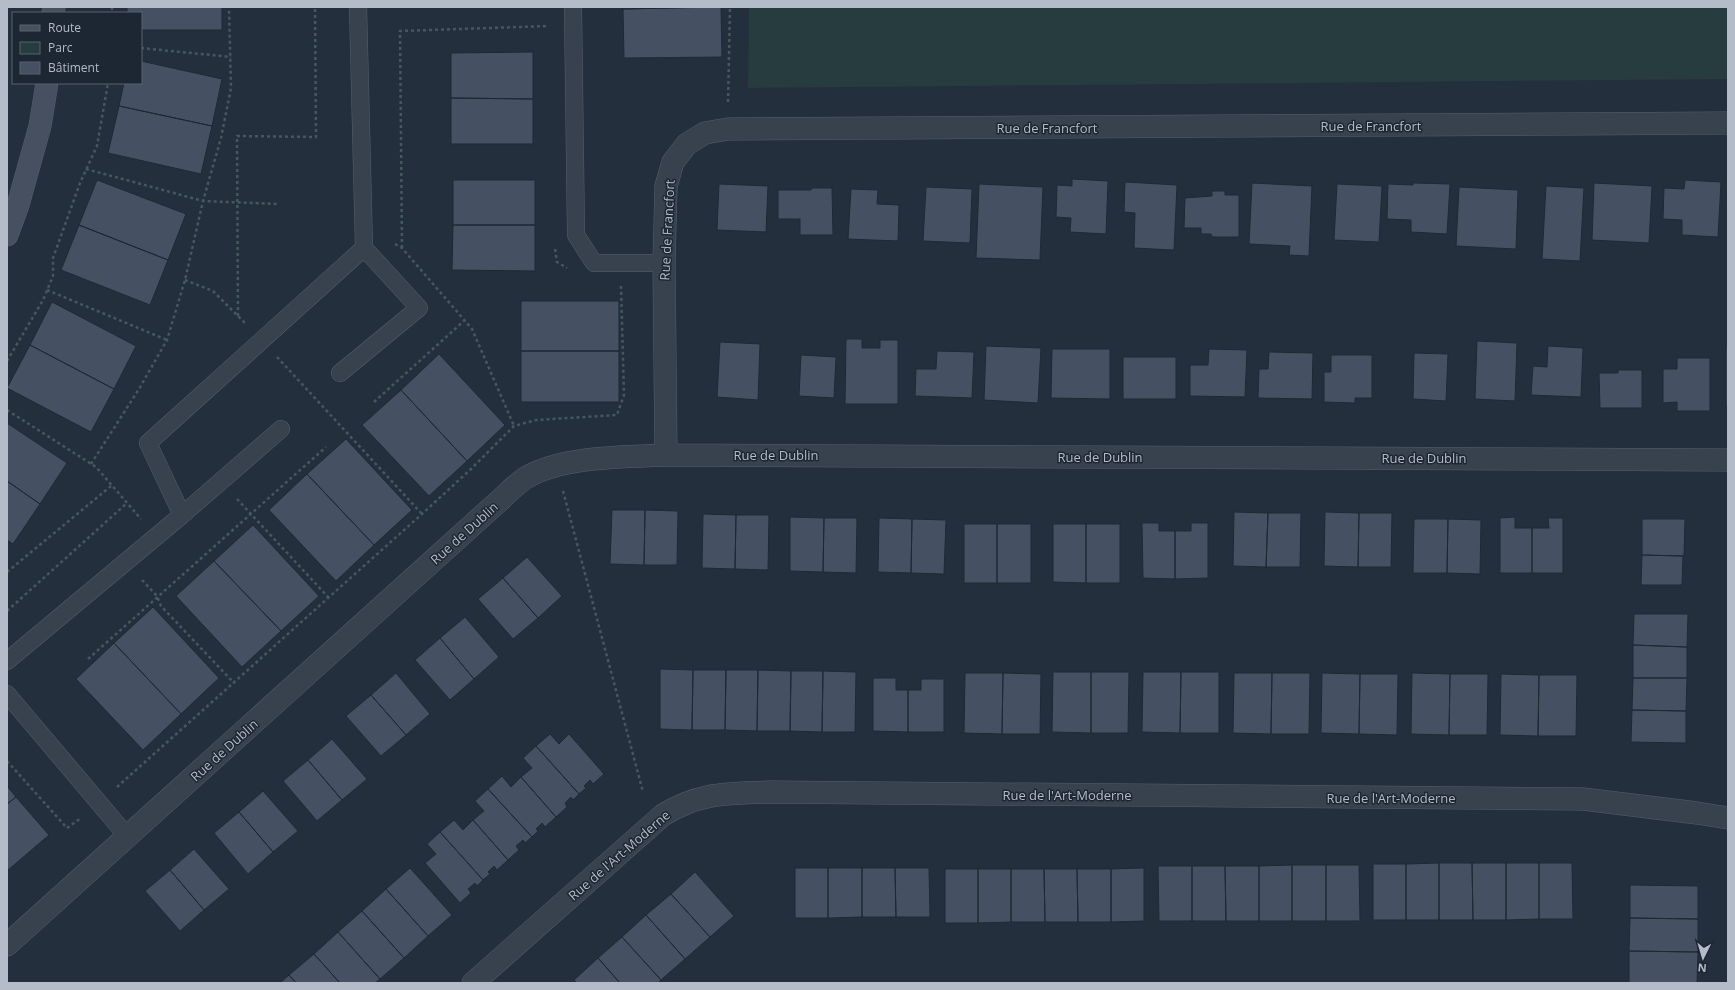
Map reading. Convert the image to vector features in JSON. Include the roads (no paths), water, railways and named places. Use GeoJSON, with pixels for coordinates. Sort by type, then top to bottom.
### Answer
{"type":"FeatureCollection","features":[{"type":"Feature","properties":{"kind":"main road"},"geometry":{"type":"LineString","coordinates":[[7,235],[18,205],[40,126],[47,84]]}},
{"type":"Feature","properties":{"kind":"street","name":"Rue de Francfort"},"geometry":{"type":"LineString","coordinates":[[666,455],[664,263],[666,186],[672,162],[687,144],[705,133],[728,129],[1728,123]]}},
{"type":"Feature","properties":{"kind":"street","name":"Rue de Dublin"},"geometry":{"type":"LineString","coordinates":[[7,945],[527,477],[556,466],[602,458],[666,455],[1728,460]]}},
{"type":"Feature","properties":{"kind":"street","name":"Rue de l'Art-Moderne"},"geometry":{"type":"LineString","coordinates":[[473,983],[663,815],[694,799],[720,794],[777,792],[1583,799],[1697,812],[1728,818]]}},
{"type":"Feature","properties":{"kind":"lane"},"geometry":{"type":"LineString","coordinates":[[340,373],[419,308],[364,243],[358,7]]}},
{"type":"Feature","properties":{"kind":"lane"},"geometry":{"type":"LineString","coordinates":[[573,7],[576,234],[594,263],[664,263]]}},
{"type":"Feature","properties":{"kind":"lane"},"geometry":{"type":"LineString","coordinates":[[182,514],[148,443],[261,341],[364,243]]}},
{"type":"Feature","properties":{"kind":"lane"},"geometry":{"type":"LineString","coordinates":[[7,661],[281,429]]}},
{"type":"Feature","properties":{"kind":"lane"},"geometry":{"type":"LineString","coordinates":[[7,694],[127,836]]}}]}
